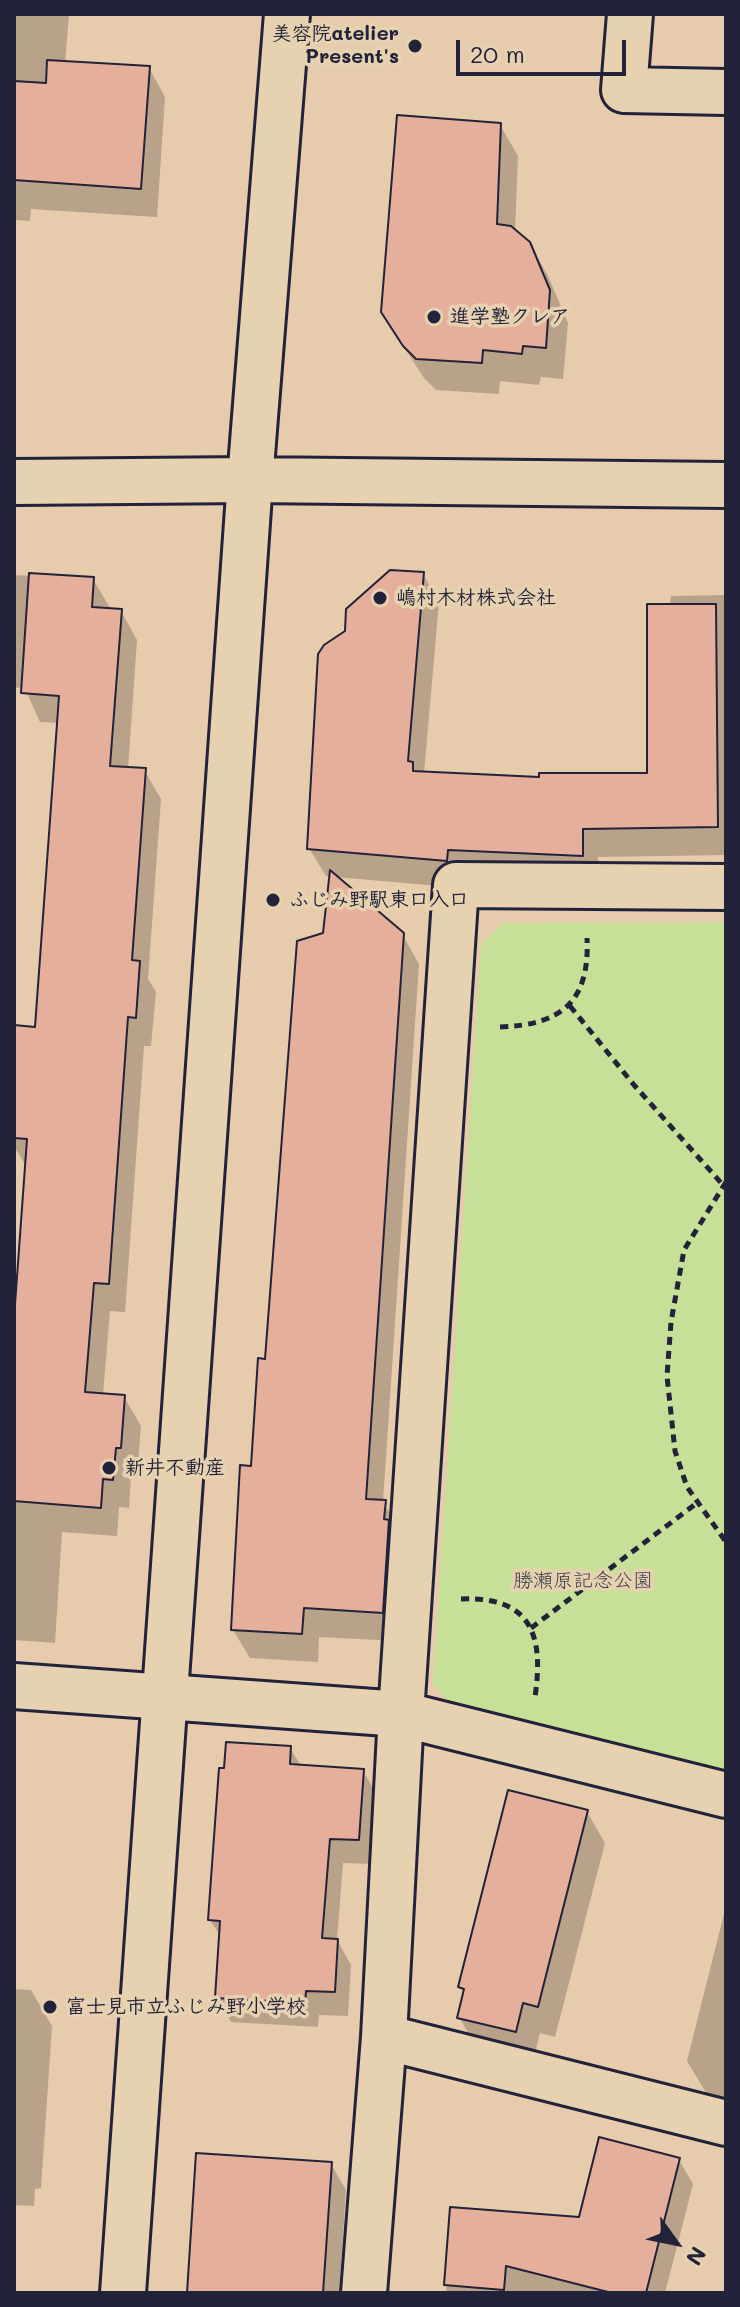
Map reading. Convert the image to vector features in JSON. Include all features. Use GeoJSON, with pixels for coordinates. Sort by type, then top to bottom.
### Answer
{"type":"FeatureCollection","features":[{"type":"Feature","properties":{"kind":"street"},"geometry":{"type":"LineString","coordinates":[[123,2293],[250,480],[287,14]]}},
{"type":"Feature","properties":{"kind":"street"},"geometry":{"type":"LineString","coordinates":[[630,14],[624,90],[726,92]]}},
{"type":"Feature","properties":{"kind":"street"},"geometry":{"type":"LineString","coordinates":[[14,482],[250,480],[726,485]]}},
{"type":"Feature","properties":{"kind":"street"},"geometry":{"type":"LineString","coordinates":[[364,2293],[384,2037],[401,1714],[456,885],[726,887]]}},
{"type":"Feature","properties":{"kind":"street"},"geometry":{"type":"LineString","coordinates":[[14,1686],[401,1714],[726,1795]]}},
{"type":"Feature","properties":{"kind":"street"},"geometry":{"type":"LineString","coordinates":[[384,2037],[726,2123]]}},
{"type":"Feature","properties":{"kind":"path"},"geometry":{"type":"LineString","coordinates":[[500,1027],[532,1026],[551,1020],[570,1006],[588,954],[587,936]]}},
{"type":"Feature","properties":{"kind":"path"},"geometry":{"type":"LineString","coordinates":[[574,937],[600,936]]}},
{"type":"Feature","properties":{"kind":"path"},"geometry":{"type":"LineString","coordinates":[[570,1006],[634,1085],[725,1183],[684,1250],[668,1362],[668,1411],[675,1451],[687,1487],[726,1542]]}},
{"type":"Feature","properties":{"kind":"path"},"geometry":{"type":"LineString","coordinates":[[499,1043],[501,1014]]}},
{"type":"Feature","properties":{"kind":"path"},"geometry":{"type":"LineString","coordinates":[[531,1628],[697,1503]]}},
{"type":"Feature","properties":{"kind":"path"},"geometry":{"type":"LineString","coordinates":[[458,1583],[456,1599],[482,1598],[504,1604],[531,1628],[538,1642],[540,1663],[534,1699]]}},
{"type":"Feature","properties":{"kind":"path"},"geometry":{"type":"LineString","coordinates":[[519,1696],[549,1703]]}},
{"type":"Feature","properties":{"kind":"green space","name":"勝瀬原記念公園"},"geometry":{"type":"Polygon","coordinates":[[[726,922],[726,1770],[448,1701],[433,1684],[481,945],[503,923],[726,922]]]}},
{"type":"Feature","properties":{"kind":"building"},"geometry":{"type":"Polygon","coordinates":[[[47,60],[150,66],[141,189],[14,180],[14,81],[46,83],[47,60]]]}},
{"type":"Feature","properties":{"kind":"building"},"geometry":{"type":"Polygon","coordinates":[[[397,115],[501,123],[497,224],[511,226],[530,242],[550,290],[546,348],[523,346],[522,354],[483,350],[482,363],[416,359],[403,346],[381,312],[397,115]]]}},
{"type":"Feature","properties":{"kind":"building"},"geometry":{"type":"Polygon","coordinates":[[[390,570],[424,572],[408,761],[413,762],[413,771],[539,777],[539,773],[647,773],[647,604],[716,604],[718,827],[583,829],[583,856],[448,850],[447,861],[307,849],[318,654],[324,645],[345,631],[346,609],[390,570]]]}},
{"type":"Feature","properties":{"kind":"building"},"geometry":{"type":"Polygon","coordinates":[[[29,573],[94,577],[92,607],[122,609],[110,766],[146,768],[132,960],[140,961],[136,1018],[128,1017],[109,1284],[94,1283],[85,1392],[125,1395],[121,1448],[116,1448],[113,1480],[103,1479],[101,1508],[14,1501],[14,1318],[27,1139],[14,1138],[14,1025],[35,1027],[59,696],[21,693],[29,573]]]}},
{"type":"Feature","properties":{"kind":"building"},"geometry":{"type":"Polygon","coordinates":[[[330,870],[404,933],[366,1499],[386,1500],[384,1519],[389,1520],[383,1613],[304,1608],[302,1634],[231,1630],[240,1465],[251,1466],[258,1358],[265,1359],[297,941],[323,933],[330,870]]]}},
{"type":"Feature","properties":{"kind":"building"},"geometry":{"type":"Polygon","coordinates":[[[226,1742],[291,1746],[290,1764],[364,1769],[359,1840],[330,1839],[322,1938],[338,1939],[335,1992],[306,1991],[305,2003],[215,1998],[220,1921],[208,1920],[219,1768],[224,1768],[226,1742]]]}},
{"type":"Feature","properties":{"kind":"building"},"geometry":{"type":"Polygon","coordinates":[[[508,1790],[588,1810],[538,2007],[523,2003],[516,2032],[457,2018],[464,1989],[458,1987],[508,1790]]]}},
{"type":"Feature","properties":{"kind":"building"},"geometry":{"type":"Polygon","coordinates":[[[599,2137],[680,2158],[646,2293],[612,2293],[506,2266],[504,2290],[444,2285],[450,2207],[579,2217],[599,2137]]]}},
{"type":"Feature","properties":{"kind":"building"},"geometry":{"type":"Polygon","coordinates":[[[196,2153],[332,2162],[323,2293],[187,2293],[196,2153]]]}},
{"type":"Feature","properties":{"kind":"place","name":"美容院atelier Present's"},"geometry":{"type":"Point","coordinates":[415,46]}},
{"type":"Feature","properties":{"kind":"place","name":"進学塾クレア"},"geometry":{"type":"Point","coordinates":[434,317]}},
{"type":"Feature","properties":{"kind":"place","name":"嶋村木材株式会社"},"geometry":{"type":"Point","coordinates":[380,598]}},
{"type":"Feature","properties":{"kind":"place","name":"ふじみ野駅東口入口"},"geometry":{"type":"Point","coordinates":[273,900]}},
{"type":"Feature","properties":{"kind":"place","name":"新井不動産"},"geometry":{"type":"Point","coordinates":[109,1468]}},
{"type":"Feature","properties":{"kind":"place","name":"富士見市立ふじみ野小学校"},"geometry":{"type":"Point","coordinates":[50,2007]}}]}
